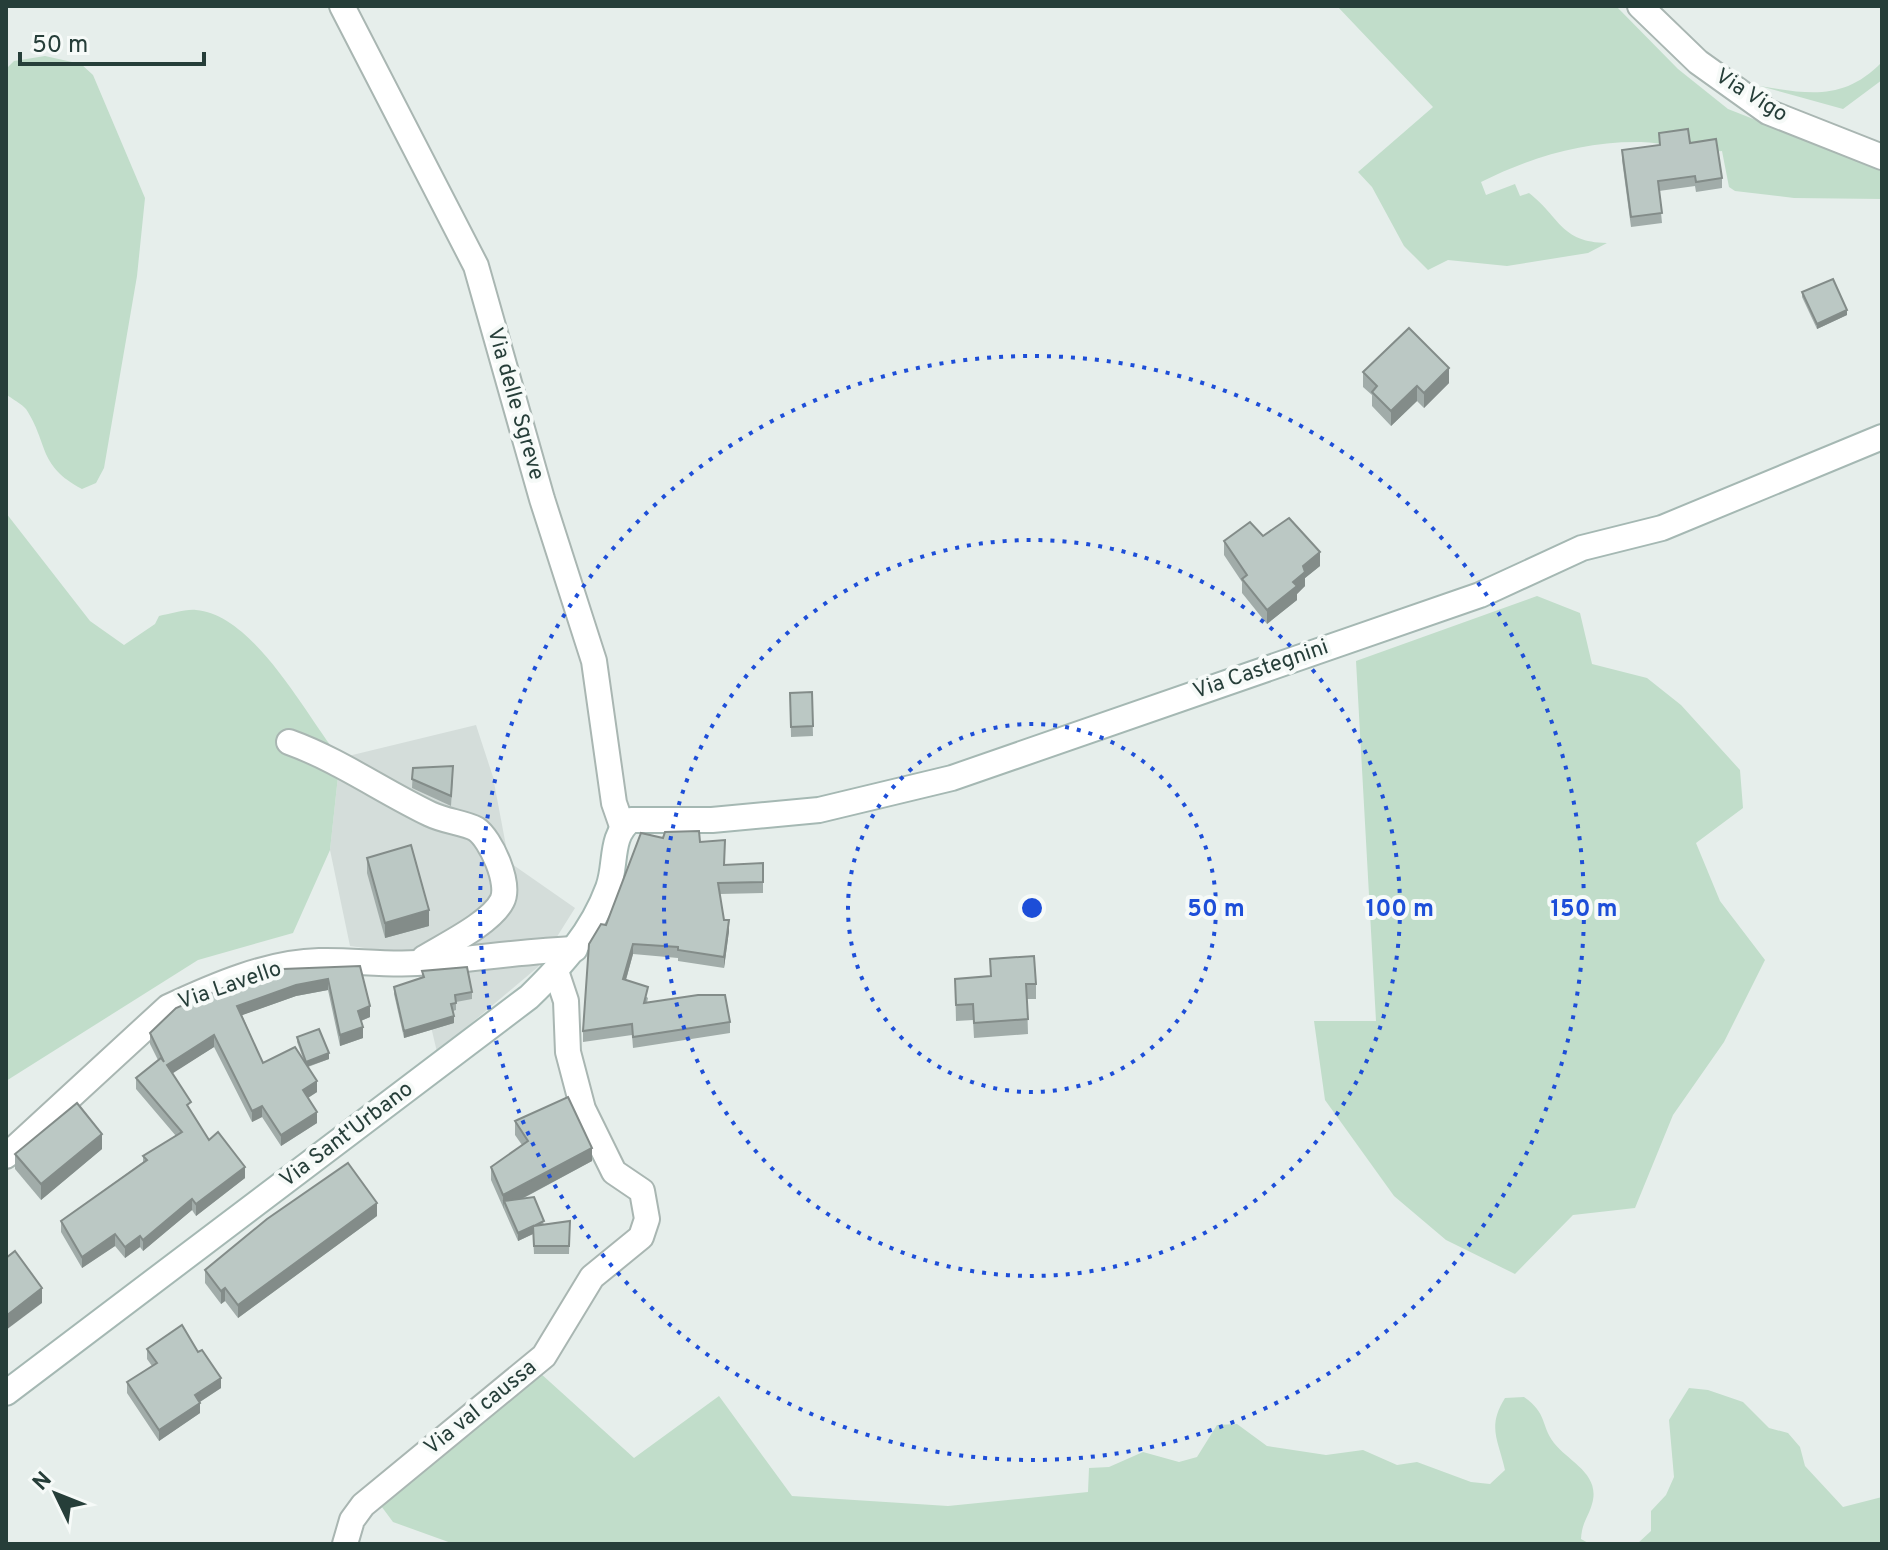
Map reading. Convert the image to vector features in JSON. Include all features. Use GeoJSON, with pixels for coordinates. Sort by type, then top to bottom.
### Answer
{"type":"FeatureCollection","features":[{"type":"Feature","properties":{"kind":"street","name":"Via delle Sgreve"},"geometry":{"type":"LineString","coordinates":[[342,6],[476,266],[542,499],[594,661],[614,803],[622,826]]}},
{"type":"Feature","properties":{"kind":"street","name":"Via Vigo"},"geometry":{"type":"LineString","coordinates":[[1640,6],[1734,90],[1768,112],[1882,157]]}},
{"type":"Feature","properties":{"kind":"street","name":"Via Castegnini"},"geometry":{"type":"LineString","coordinates":[[622,826],[644,818],[712,820],[819,810],[952,778],[1480,595],[1582,548],[1662,528],[1882,437]]}},
{"type":"Feature","properties":{"kind":"street"},"geometry":{"type":"LineString","coordinates":[[289,742],[330,757],[388,793],[448,823],[474,828],[484,838],[505,885],[502,901],[473,928],[415,963]]}},
{"type":"Feature","properties":{"kind":"street","name":"Via Sant'Urbano"},"geometry":{"type":"LineString","coordinates":[[6,1393],[501,1021],[556,971],[575,949],[610,885],[622,826]]}},
{"type":"Feature","properties":{"kind":"street","name":"Via Lavello"},"geometry":{"type":"LineString","coordinates":[[6,1156],[168,1007],[195,994],[285,965],[316,961],[415,963],[514,951],[575,949]]}},
{"type":"Feature","properties":{"kind":"street","name":"Via val caussa"},"geometry":{"type":"LineString","coordinates":[[345,1544],[352,1520],[363,1505],[544,1356],[592,1277],[641,1237],[647,1219],[642,1191],[614,1172],[579,1098],[568,1052],[566,1001],[556,971]]}},
{"type":"Feature","properties":{"kind":"shaded area"},"geometry":{"type":"Polygon","coordinates":[[[476,725],[493,777],[509,862],[575,908],[538,967],[437,1052],[414,955],[350,946],[330,850],[340,758],[476,725]]]}},
{"type":"Feature","properties":{"kind":"green space"},"geometry":{"type":"Polygon","coordinates":[[[1337,6],[1616,6],[1678,69],[1728,109],[1882,170],[1882,199],[1794,198],[1735,191],[1729,187],[1722,151],[1641,142],[1599,144],[1539,158],[1481,182],[1486,195],[1515,184],[1520,196],[1529,193],[1570,233],[1591,242],[1607,243],[1588,253],[1507,266],[1448,260],[1428,270],[1404,246],[1372,187],[1358,172],[1433,107],[1337,6]]]}},
{"type":"Feature","properties":{"kind":"green space"},"geometry":{"type":"Polygon","coordinates":[[[45,56],[81,64],[93,75],[145,198],[137,276],[104,468],[96,483],[82,489],[58,471],[46,453],[26,409],[6,394],[6,69],[14,61],[45,56]]]}},
{"type":"Feature","properties":{"kind":"green space"},"geometry":{"type":"Polygon","coordinates":[[[1882,62],[1882,80],[1843,109],[1760,86],[1825,92],[1854,83],[1882,62]]]}},
{"type":"Feature","properties":{"kind":"green space"},"geometry":{"type":"Polygon","coordinates":[[[6,513],[90,621],[124,645],[155,624],[159,616],[187,610],[218,616],[239,629],[277,670],[340,758],[330,850],[293,933],[198,960],[6,1081],[6,513]]]}},
{"type":"Feature","properties":{"kind":"green space"},"geometry":{"type":"Polygon","coordinates":[[[1537,596],[1580,613],[1592,664],[1647,678],[1681,705],[1740,770],[1743,808],[1696,843],[1720,901],[1765,960],[1724,1042],[1673,1115],[1635,1208],[1573,1215],[1515,1274],[1446,1240],[1394,1196],[1325,1100],[1314,1021],[1376,1021],[1356,661],[1537,596]]]}},
{"type":"Feature","properties":{"kind":"green space"},"geometry":{"type":"Polygon","coordinates":[[[529,1363],[634,1458],[719,1396],[792,1496],[948,1506],[1088,1492],[1089,1468],[1109,1467],[1143,1452],[1179,1462],[1197,1457],[1217,1425],[1237,1424],[1267,1446],[1326,1455],[1363,1450],[1397,1465],[1417,1462],[1471,1482],[1490,1484],[1505,1470],[1496,1433],[1496,1417],[1505,1398],[1524,1397],[1540,1414],[1554,1443],[1582,1469],[1592,1484],[1592,1504],[1581,1539],[1590,1544],[454,1544],[393,1522],[370,1491],[529,1363]]]}},
{"type":"Feature","properties":{"kind":"green space"},"geometry":{"type":"Polygon","coordinates":[[[1689,1388],[1708,1390],[1743,1402],[1769,1428],[1788,1433],[1800,1447],[1805,1466],[1843,1507],[1882,1497],[1882,1544],[1637,1544],[1651,1531],[1651,1511],[1666,1495],[1674,1477],[1669,1420],[1689,1388]]]}},
{"type":"Feature","properties":{"kind":"building"},"geometry":{"type":"Polygon","coordinates":[[[1688,129],[1690,143],[1716,139],[1722,178],[1696,182],[1695,176],[1658,181],[1662,213],[1631,217],[1622,150],[1660,145],[1659,133],[1688,129]]]}},
{"type":"Feature","properties":{"kind":"building"},"geometry":{"type":"Polygon","coordinates":[[[1833,279],[1847,310],[1817,324],[1802,292],[1833,279]]]}},
{"type":"Feature","properties":{"kind":"building"},"geometry":{"type":"Polygon","coordinates":[[[1409,328],[1449,368],[1424,393],[1417,386],[1391,411],[1372,392],[1377,386],[1363,372],[1409,328]]]}},
{"type":"Feature","properties":{"kind":"building"},"geometry":{"type":"Polygon","coordinates":[[[1289,518],[1320,552],[1303,566],[1305,572],[1293,582],[1297,586],[1267,610],[1242,579],[1247,575],[1224,541],[1250,522],[1263,536],[1289,518]]]}},
{"type":"Feature","properties":{"kind":"building"},"geometry":{"type":"Polygon","coordinates":[[[812,692],[813,726],[791,727],[790,693],[812,692]]]}},
{"type":"Feature","properties":{"kind":"building"},"geometry":{"type":"Polygon","coordinates":[[[453,766],[451,796],[412,779],[413,768],[453,766]]]}},
{"type":"Feature","properties":{"kind":"building"},"geometry":{"type":"Polygon","coordinates":[[[699,831],[700,842],[725,840],[724,865],[763,863],[763,882],[718,883],[724,920],[729,920],[724,957],[678,950],[678,947],[633,944],[623,979],[648,987],[644,1003],[698,995],[725,995],[730,1022],[633,1037],[632,1024],[583,1031],[589,944],[601,924],[606,925],[641,833],[663,838],[665,832],[699,831]]]}},
{"type":"Feature","properties":{"kind":"building"},"geometry":{"type":"Polygon","coordinates":[[[411,845],[429,910],[385,923],[367,858],[411,845]]]}},
{"type":"Feature","properties":{"kind":"building"},"geometry":{"type":"Polygon","coordinates":[[[1034,956],[1036,984],[1026,984],[1028,1019],[974,1023],[973,1004],[956,1005],[955,979],[991,976],[990,959],[1034,956]]]}},
{"type":"Feature","properties":{"kind":"building"},"geometry":{"type":"Polygon","coordinates":[[[360,966],[370,1006],[358,1011],[363,1027],[340,1035],[328,979],[296,985],[237,1006],[263,1063],[295,1047],[317,1081],[303,1090],[317,1112],[281,1135],[262,1106],[252,1111],[214,1035],[167,1065],[191,1102],[187,1105],[209,1140],[218,1132],[245,1167],[196,1204],[192,1199],[143,1240],[140,1236],[125,1247],[115,1234],[82,1257],[61,1221],[147,1160],[143,1156],[182,1132],[136,1078],[161,1058],[164,1062],[150,1033],[176,1008],[228,986],[283,969],[360,966]]]}},
{"type":"Feature","properties":{"kind":"building"},"geometry":{"type":"Polygon","coordinates":[[[467,967],[472,992],[455,995],[456,1003],[451,1004],[454,1016],[404,1031],[394,987],[424,977],[422,971],[467,967]]]}},
{"type":"Feature","properties":{"kind":"building"},"geometry":{"type":"Polygon","coordinates":[[[319,1029],[329,1053],[306,1062],[297,1037],[319,1029]]]}},
{"type":"Feature","properties":{"kind":"building"},"geometry":{"type":"Polygon","coordinates":[[[568,1097],[592,1148],[503,1195],[491,1167],[528,1141],[515,1121],[568,1097]]]}},
{"type":"Feature","properties":{"kind":"building"},"geometry":{"type":"Polygon","coordinates":[[[77,1103],[102,1134],[41,1184],[15,1154],[77,1103]]]}},
{"type":"Feature","properties":{"kind":"building"},"geometry":{"type":"Polygon","coordinates":[[[348,1163],[377,1203],[238,1305],[225,1288],[221,1291],[205,1270],[267,1219],[348,1163]]]}},
{"type":"Feature","properties":{"kind":"building"},"geometry":{"type":"Polygon","coordinates":[[[534,1197],[544,1221],[534,1226],[570,1221],[569,1246],[534,1246],[533,1226],[518,1233],[504,1201],[534,1197]]]}},
{"type":"Feature","properties":{"kind":"building"},"geometry":{"type":"Polygon","coordinates":[[[15,1251],[42,1288],[6,1316],[6,1258],[15,1251]]]}},
{"type":"Feature","properties":{"kind":"building"},"geometry":{"type":"Polygon","coordinates":[[[182,1325],[198,1352],[202,1350],[221,1378],[195,1395],[200,1403],[159,1430],[127,1382],[157,1363],[147,1349],[182,1325]]]}}]}
